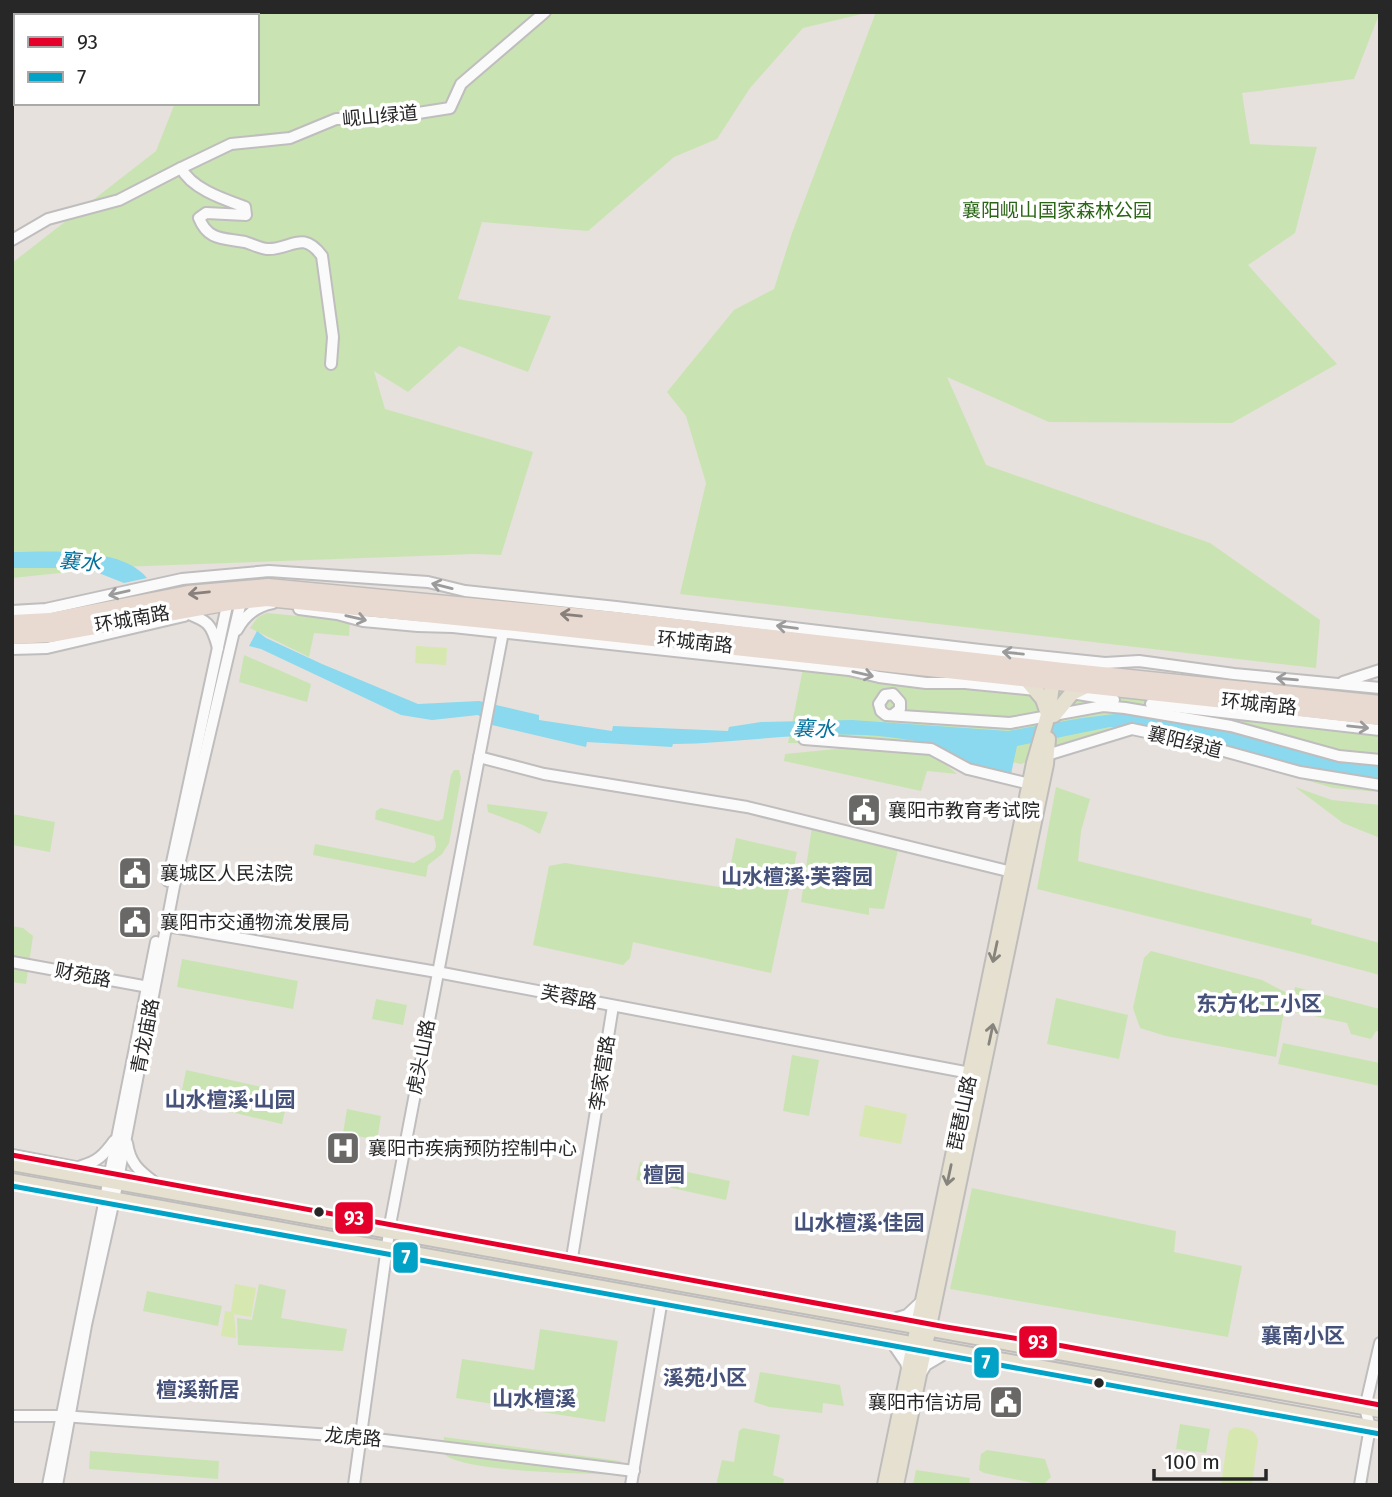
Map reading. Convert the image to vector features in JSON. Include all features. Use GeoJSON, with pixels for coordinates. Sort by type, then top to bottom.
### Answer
{"type":"FeatureCollection","features":[{"type":"Feature","properties":{"kind":"highway","name":"环城南路"},"geometry":{"type":"LineString","coordinates":[[12,636],[50,634],[184,613],[268,587],[506,615],[1032,685],[1063,675],[1380,717]]}},
{"type":"Feature","properties":{"kind":"highway","name":"环城南路"},"geometry":{"type":"LineString","coordinates":[[12,623],[50,621],[188,594],[236,596],[506,615],[1063,675],[1380,704]]}},
{"type":"Feature","properties":{"kind":"main road"},"geometry":{"type":"LineString","coordinates":[[1045,747],[1063,675]]}},
{"type":"Feature","properties":{"kind":"main road"},"geometry":{"type":"LineString","coordinates":[[1051,715],[1063,675]]}},
{"type":"Feature","properties":{"kind":"main road"},"geometry":{"type":"LineString","coordinates":[[1032,685],[1051,715]]}},
{"type":"Feature","properties":{"kind":"main road","name":"琵琶山路"},"geometry":{"type":"LineString","coordinates":[[929,1301],[970,1073],[1030,784],[1045,747]]}},
{"type":"Feature","properties":{"kind":"main road","name":"琵琶山路"},"geometry":{"type":"LineString","coordinates":[[896,1485],[919,1349],[1045,747]]}},
{"type":"Feature","properties":{"kind":"main road"},"geometry":{"type":"LineString","coordinates":[[12,1163],[113,1178],[1365,1405],[1380,1413]]}},
{"type":"Feature","properties":{"kind":"main road"},"geometry":{"type":"LineString","coordinates":[[12,1184],[1375,1430]]}},
{"type":"Feature","properties":{"kind":"main road","name":"琵琶山路"},"geometry":{"type":"LineString","coordinates":[[885,1485],[914,1375]]}},
{"type":"Feature","properties":{"kind":"street","name":"岘山绿道"},"geometry":{"type":"LineString","coordinates":[[181,168],[231,145],[290,138],[336,119],[380,120],[450,108],[461,84],[545,12]]}},
{"type":"Feature","properties":{"kind":"street"},"geometry":{"type":"LineString","coordinates":[[12,240],[48,219],[119,200],[181,168],[186,177],[211,193],[245,207],[246,215],[206,213],[199,218],[208,234],[216,239],[267,249],[301,241],[314,246],[322,256],[333,337],[331,364]]}},
{"type":"Feature","properties":{"kind":"street"},"geometry":{"type":"LineString","coordinates":[[12,611],[47,609],[181,579],[269,571],[428,583],[465,592],[506,615]]}},
{"type":"Feature","properties":{"kind":"street","name":"青龙庙路"},"geometry":{"type":"LineString","coordinates":[[151,988],[231,642],[236,596]]}},
{"type":"Feature","properties":{"kind":"street","name":"青龙庙路"},"geometry":{"type":"LineString","coordinates":[[57,1485],[67,1416],[218,651],[236,596]]}},
{"type":"Feature","properties":{"kind":"street"},"geometry":{"type":"LineString","coordinates":[[231,642],[242,620],[252,611],[264,604],[288,600]]}},
{"type":"Feature","properties":{"kind":"street"},"geometry":{"type":"LineString","coordinates":[[264,604],[337,614],[363,621],[506,615]]}},
{"type":"Feature","properties":{"kind":"street"},"geometry":{"type":"LineString","coordinates":[[12,649],[47,648],[161,623],[184,613],[204,619],[212,626],[218,651]]}},
{"type":"Feature","properties":{"kind":"street","name":"虎头山路"},"geometry":{"type":"LineString","coordinates":[[354,1485],[389,1228],[506,615]]}},
{"type":"Feature","properties":{"kind":"street"},"geometry":{"type":"LineString","coordinates":[[1063,675],[1105,663],[1139,661],[1234,674],[1380,688]]}},
{"type":"Feature","properties":{"kind":"street"},"geometry":{"type":"LineString","coordinates":[[1321,697],[1340,683],[1380,670]]}},
{"type":"Feature","properties":{"kind":"street"},"geometry":{"type":"LineString","coordinates":[[1063,675],[1098,698],[1380,730]]}},
{"type":"Feature","properties":{"kind":"street","name":"襄阳绿道"},"geometry":{"type":"LineString","coordinates":[[889,714],[1010,723],[1103,706],[1231,726],[1339,756],[1380,760]]}},
{"type":"Feature","properties":{"kind":"street","name":"襄阳绿道"},"geometry":{"type":"LineString","coordinates":[[1045,747],[1132,729],[1184,740],[1300,772],[1380,785]]}},
{"type":"Feature","properties":{"kind":"street"},"geometry":{"type":"LineString","coordinates":[[804,738],[931,749],[968,769],[1030,784]]}},
{"type":"Feature","properties":{"kind":"street"},"geometry":{"type":"LineString","coordinates":[[479,757],[544,774],[747,807],[1012,872]]}},
{"type":"Feature","properties":{"kind":"street","name":"芙蓉路"},"geometry":{"type":"LineString","coordinates":[[167,926],[437,972],[970,1073]]}},
{"type":"Feature","properties":{"kind":"street","name":"财苑路"},"geometry":{"type":"LineString","coordinates":[[12,962],[151,988]]}},
{"type":"Feature","properties":{"kind":"street","name":"李家营路"},"geometry":{"type":"LineString","coordinates":[[571,1261],[614,1006]]}},
{"type":"Feature","properties":{"kind":"street"},"geometry":{"type":"LineString","coordinates":[[76,1167],[93,1163],[122,1136],[136,1169],[154,1182]]}},
{"type":"Feature","properties":{"kind":"street"},"geometry":{"type":"LineString","coordinates":[[12,1155],[76,1167],[113,1178],[154,1182],[389,1228]]}},
{"type":"Feature","properties":{"kind":"street"},"geometry":{"type":"LineString","coordinates":[[571,1261],[897,1318],[924,1326],[946,1327],[1063,1346],[1365,1405],[1380,1405]]}},
{"type":"Feature","properties":{"kind":"street"},"geometry":{"type":"LineString","coordinates":[[897,1318],[929,1301],[937,1321],[946,1327]]}},
{"type":"Feature","properties":{"kind":"street"},"geometry":{"type":"LineString","coordinates":[[632,1485],[662,1302],[895,1348],[919,1349],[941,1356],[1375,1430]]}},
{"type":"Feature","properties":{"kind":"street"},"geometry":{"type":"LineString","coordinates":[[1375,1430],[1365,1405],[1380,1343]]}},
{"type":"Feature","properties":{"kind":"street"},"geometry":{"type":"LineString","coordinates":[[895,1348],[914,1375],[941,1356]]}},
{"type":"Feature","properties":{"kind":"street"},"geometry":{"type":"LineString","coordinates":[[1360,1485],[1380,1413]]}},
{"type":"Feature","properties":{"kind":"street","name":"龙虎路"},"geometry":{"type":"LineString","coordinates":[[12,1416],[67,1416],[360,1437],[634,1471]]}},
{"type":"Feature","properties":{"kind":"street","name":"青龙庙路"},"geometry":{"type":"LineString","coordinates":[[48,1485],[67,1416]]}},
{"type":"Feature","properties":{"kind":"green space"},"geometry":{"type":"Polygon","coordinates":[[[870,12],[803,28],[750,88],[717,139],[674,157],[588,231],[482,222],[458,299],[551,316],[528,372],[459,346],[408,392],[374,371],[385,409],[533,452],[501,555],[118,567],[12,578],[12,263],[156,151],[174,105],[259,105],[259,14],[210,14],[870,12]]]}},
{"type":"Feature","properties":{"kind":"green space","name":"襄阳岘山国家森林公园"},"geometry":{"type":"Polygon","coordinates":[[[876,12],[1380,12],[1354,79],[1242,93],[1250,144],[1317,147],[1295,233],[1248,265],[1337,364],[1232,423],[1049,422],[947,377],[986,465],[1210,543],[1320,620],[1316,668],[680,594],[706,483],[686,416],[667,392],[734,310],[774,289],[792,233],[876,12]]]}},
{"type":"Feature","properties":{"kind":"green space"},"geometry":{"type":"Polygon","coordinates":[[[267,613],[350,621],[349,636],[314,633],[309,657],[250,628],[258,617],[267,613]]]}},
{"type":"Feature","properties":{"kind":"green space"},"geometry":{"type":"Polygon","coordinates":[[[416,646],[447,648],[446,665],[415,663],[416,646]]]}},
{"type":"Feature","properties":{"kind":"green space"},"geometry":{"type":"Polygon","coordinates":[[[806,654],[1380,717],[1380,792],[1333,788],[1133,729],[1021,764],[931,744],[788,743],[806,654]]]}},
{"type":"Feature","properties":{"kind":"green space"},"geometry":{"type":"Polygon","coordinates":[[[244,655],[311,684],[307,702],[239,682],[244,655]]]}},
{"type":"Feature","properties":{"kind":"green space"},"geometry":{"type":"Polygon","coordinates":[[[846,748],[932,753],[957,774],[927,771],[921,791],[784,761],[785,754],[846,748]]]}},
{"type":"Feature","properties":{"kind":"green space"},"geometry":{"type":"Polygon","coordinates":[[[454,770],[459,770],[461,778],[449,843],[442,854],[428,865],[426,877],[313,855],[315,844],[414,863],[434,851],[434,836],[377,820],[376,811],[381,808],[438,821],[443,819],[454,770]]]}},
{"type":"Feature","properties":{"kind":"green space"},"geometry":{"type":"Polygon","coordinates":[[[1056,787],[1090,799],[1081,831],[1078,861],[1312,919],[1311,924],[1380,943],[1380,975],[1037,889],[1056,787]]]}},
{"type":"Feature","properties":{"kind":"green space"},"geometry":{"type":"Polygon","coordinates":[[[1295,787],[1332,800],[1380,805],[1380,838],[1343,823],[1295,787]]]}},
{"type":"Feature","properties":{"kind":"green space"},"geometry":{"type":"Polygon","coordinates":[[[487,804],[548,812],[540,834],[488,812],[487,804]]]}},
{"type":"Feature","properties":{"kind":"green space"},"geometry":{"type":"Polygon","coordinates":[[[12,814],[55,822],[50,852],[12,845],[12,814]]]}},
{"type":"Feature","properties":{"kind":"green space"},"geometry":{"type":"Polygon","coordinates":[[[812,827],[898,850],[884,909],[869,908],[869,915],[801,902],[812,827]]]}},
{"type":"Feature","properties":{"kind":"green space"},"geometry":{"type":"Polygon","coordinates":[[[736,838],[797,852],[771,973],[633,942],[630,958],[623,965],[533,945],[549,866],[565,863],[726,888],[736,838]]]}},
{"type":"Feature","properties":{"kind":"green space"},"geometry":{"type":"Polygon","coordinates":[[[12,926],[23,928],[33,936],[26,984],[12,982],[12,926]]]}},
{"type":"Feature","properties":{"kind":"green space"},"geometry":{"type":"Polygon","coordinates":[[[1151,951],[1262,980],[1287,993],[1276,1057],[1166,1036],[1140,1028],[1133,1008],[1144,958],[1151,951]]]}},
{"type":"Feature","properties":{"kind":"green space"},"geometry":{"type":"Polygon","coordinates":[[[182,959],[298,981],[293,1009],[177,987],[182,959]]]}},
{"type":"Feature","properties":{"kind":"green space"},"geometry":{"type":"Polygon","coordinates":[[[1295,987],[1380,1009],[1380,1032],[1376,1031],[1371,1039],[1351,1034],[1347,1023],[1290,1011],[1295,987]]]}},
{"type":"Feature","properties":{"kind":"green space"},"geometry":{"type":"Polygon","coordinates":[[[1056,998],[1128,1015],[1119,1059],[1047,1044],[1056,998]]]}},
{"type":"Feature","properties":{"kind":"green space"},"geometry":{"type":"Polygon","coordinates":[[[376,999],[407,1005],[403,1025],[372,1019],[376,999]]]}},
{"type":"Feature","properties":{"kind":"green space"},"geometry":{"type":"Polygon","coordinates":[[[1283,1043],[1380,1063],[1380,1086],[1278,1064],[1283,1043]]]}},
{"type":"Feature","properties":{"kind":"green space"},"geometry":{"type":"Polygon","coordinates":[[[792,1055],[819,1060],[809,1116],[783,1111],[792,1055]]]}},
{"type":"Feature","properties":{"kind":"green space"},"geometry":{"type":"Polygon","coordinates":[[[186,1070],[289,1093],[282,1124],[180,1100],[186,1070]]]}},
{"type":"Feature","properties":{"kind":"green space"},"geometry":{"type":"Polygon","coordinates":[[[865,1105],[907,1114],[901,1144],[859,1136],[865,1105]]]}},
{"type":"Feature","properties":{"kind":"green space"},"geometry":{"type":"Polygon","coordinates":[[[347,1109],[381,1116],[377,1140],[343,1133],[347,1109]]]}},
{"type":"Feature","properties":{"kind":"green space"},"geometry":{"type":"Polygon","coordinates":[[[640,1162],[730,1181],[726,1200],[636,1180],[640,1162]]]}},
{"type":"Feature","properties":{"kind":"green space"},"geometry":{"type":"Polygon","coordinates":[[[972,1188],[1176,1231],[1174,1252],[1242,1266],[1228,1337],[950,1289],[972,1188]]]}},
{"type":"Feature","properties":{"kind":"green space"},"geometry":{"type":"Polygon","coordinates":[[[235,1284],[256,1288],[251,1317],[234,1314],[236,1338],[221,1336],[225,1311],[231,1312],[235,1284]]]}},
{"type":"Feature","properties":{"kind":"green space"},"geometry":{"type":"Polygon","coordinates":[[[259,1284],[286,1290],[281,1318],[347,1329],[343,1351],[238,1345],[237,1318],[252,1320],[259,1284]]]}},
{"type":"Feature","properties":{"kind":"green space"},"geometry":{"type":"Polygon","coordinates":[[[147,1291],[222,1306],[218,1326],[143,1311],[147,1291]]]}},
{"type":"Feature","properties":{"kind":"green space"},"geometry":{"type":"Polygon","coordinates":[[[540,1329],[618,1341],[605,1422],[456,1398],[462,1359],[534,1370],[540,1329]]]}},
{"type":"Feature","properties":{"kind":"green space"},"geometry":{"type":"Polygon","coordinates":[[[760,1372],[840,1385],[844,1406],[823,1403],[822,1413],[769,1407],[754,1402],[760,1372]]]}},
{"type":"Feature","properties":{"kind":"green space"},"geometry":{"type":"Polygon","coordinates":[[[1180,1424],[1210,1429],[1206,1453],[1176,1449],[1180,1424]]]}},
{"type":"Feature","properties":{"kind":"green space"},"geometry":{"type":"Polygon","coordinates":[[[1235,1427],[1252,1431],[1257,1436],[1252,1485],[1221,1485],[1229,1431],[1235,1427]]]}},
{"type":"Feature","properties":{"kind":"green space"},"geometry":{"type":"Polygon","coordinates":[[[743,1428],[780,1435],[773,1475],[784,1479],[783,1485],[716,1485],[722,1460],[734,1462],[739,1431],[743,1428]]]}},
{"type":"Feature","properties":{"kind":"green space"},"geometry":{"type":"Polygon","coordinates":[[[444,1437],[620,1461],[625,1466],[623,1475],[527,1471],[474,1465],[454,1460],[443,1453],[444,1437]]]}},
{"type":"Feature","properties":{"kind":"green space"},"geometry":{"type":"Polygon","coordinates":[[[987,1450],[1045,1459],[1051,1477],[1043,1485],[984,1473],[979,1470],[981,1454],[987,1450]]]}},
{"type":"Feature","properties":{"kind":"green space"},"geometry":{"type":"Polygon","coordinates":[[[90,1451],[219,1461],[218,1479],[89,1469],[90,1451]]]}},
{"type":"Feature","properties":{"kind":"green space"},"geometry":{"type":"Polygon","coordinates":[[[916,1470],[970,1478],[969,1485],[913,1485],[916,1470]]]}},
{"type":"Feature","properties":{"kind":"water","name":"襄水"},"geometry":{"type":"Polygon","coordinates":[[[12,552],[64,552],[103,556],[120,560],[147,578],[124,583],[86,568],[12,568],[12,552]]]}},
{"type":"Feature","properties":{"kind":"water","name":"襄水"},"geometry":{"type":"Polygon","coordinates":[[[257,631],[266,638],[322,664],[418,704],[479,701],[539,715],[539,720],[612,731],[613,726],[728,731],[729,727],[761,722],[852,720],[1008,731],[1082,718],[1139,714],[1186,719],[1380,765],[1380,780],[1339,776],[1133,728],[1110,727],[1017,746],[1011,774],[969,764],[924,743],[861,735],[780,737],[673,744],[672,747],[587,742],[586,747],[492,725],[478,715],[432,720],[401,715],[261,649],[249,646],[257,631]]]}},
{"type":"Feature","properties":{"kind":"transit line","name":"93"},"geometry":{"type":"LineString","coordinates":[[12,1155],[1380,1405]]}},
{"type":"Feature","properties":{"kind":"transit line","name":"7"},"geometry":{"type":"LineString","coordinates":[[12,1186],[1380,1434]]}},
{"type":"Feature","properties":{"kind":"place","name":"襄阳市教育考试院"},"geometry":{"type":"Point","coordinates":[864,810]}},
{"type":"Feature","properties":{"kind":"place","name":"襄城区人民法院"},"geometry":{"type":"Point","coordinates":[135,873]}},
{"type":"Feature","properties":{"kind":"place","name":"襄阳市交通物流发展局"},"geometry":{"type":"Point","coordinates":[135,922]}},
{"type":"Feature","properties":{"kind":"place","name":"襄阳市疾病预防控制中心"},"geometry":{"type":"Point","coordinates":[343,1148]}},
{"type":"Feature","properties":{"kind":"place","name":"襄阳市信访局"},"geometry":{"type":"Point","coordinates":[1006,1402]}},
{"type":"Feature","properties":{"kind":"district","name":"山水檀溪·芙蓉园"},"geometry":{"type":"Point","coordinates":[797,877]}},
{"type":"Feature","properties":{"kind":"district","name":"东方化工小区"},"geometry":{"type":"Point","coordinates":[1259,1004]}},
{"type":"Feature","properties":{"kind":"district","name":"山水檀溪·山园"},"geometry":{"type":"Point","coordinates":[230,1100]}},
{"type":"Feature","properties":{"kind":"district","name":"檀园"},"geometry":{"type":"Point","coordinates":[664,1175]}},
{"type":"Feature","properties":{"kind":"district","name":"山水檀溪·佳园"},"geometry":{"type":"Point","coordinates":[859,1223]}},
{"type":"Feature","properties":{"kind":"district","name":"襄南小区"},"geometry":{"type":"Point","coordinates":[1303,1336]}},
{"type":"Feature","properties":{"kind":"district","name":"溪苑小区"},"geometry":{"type":"Point","coordinates":[705,1378]}},
{"type":"Feature","properties":{"kind":"district","name":"檀溪新居"},"geometry":{"type":"Point","coordinates":[198,1390]}},
{"type":"Feature","properties":{"kind":"district","name":"山水檀溪"},"geometry":{"type":"Point","coordinates":[534,1399]}}]}
